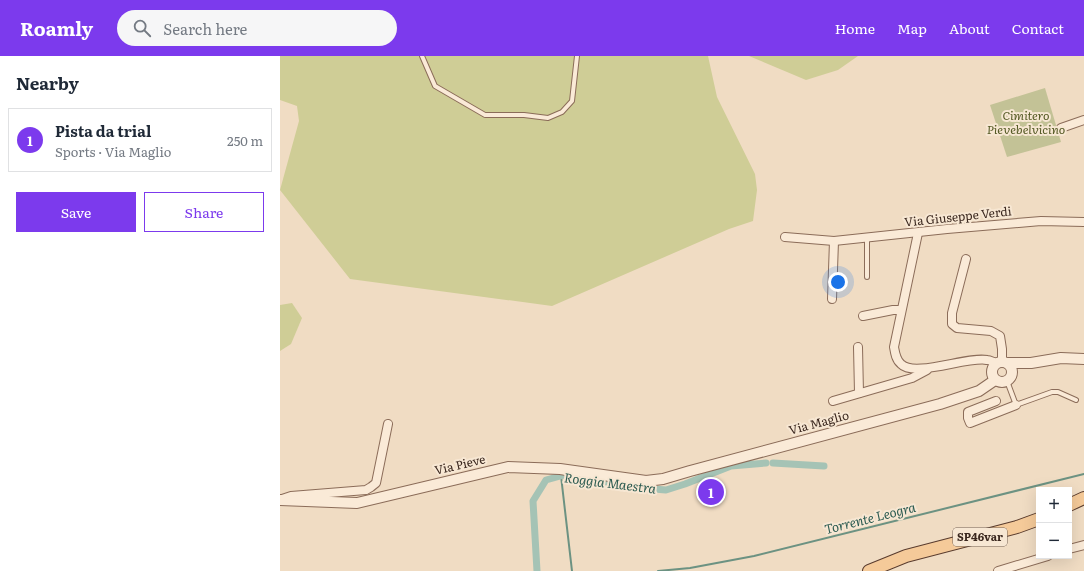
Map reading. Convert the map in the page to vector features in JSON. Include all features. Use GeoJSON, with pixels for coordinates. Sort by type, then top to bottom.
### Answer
{"type":"FeatureCollection","features":[{"type":"Feature","properties":{"kind":"main road"},"geometry":{"type":"LineString","coordinates":[[1072,504],[1084,498]]}},
{"type":"Feature","properties":{"kind":"main road","name":"SP46var"},"geometry":{"type":"LineString","coordinates":[[869,571],[906,556],[1017,527],[1036,519]]}},
{"type":"Feature","properties":{"kind":"main road","name":"SP46var"},"geometry":{"type":"LineString","coordinates":[[886,571],[890,566],[921,553]]}},
{"type":"Feature","properties":{"kind":"street"},"geometry":{"type":"LineString","coordinates":[[1060,128],[1084,120]]}},
{"type":"Feature","properties":{"kind":"street","name":"Via Giuseppe Verdi"},"geometry":{"type":"LineString","coordinates":[[785,237],[834,242],[947,229],[1041,221],[1084,222]]}},
{"type":"Feature","properties":{"kind":"street"},"geometry":{"type":"LineString","coordinates":[[918,233],[894,347],[896,357],[902,365],[913,370],[976,360],[988,360],[1002,363],[1011,367],[1010,377]]}},
{"type":"Feature","properties":{"kind":"street"},"geometry":{"type":"LineString","coordinates":[[832,299],[834,242]]}},
{"type":"Feature","properties":{"kind":"street"},"geometry":{"type":"LineString","coordinates":[[966,259],[952,313],[952,324],[957,328],[991,331],[1000,336],[1002,363]]}},
{"type":"Feature","properties":{"kind":"street"},"geometry":{"type":"LineString","coordinates":[[863,316],[893,310],[902,310]]}},
{"type":"Feature","properties":{"kind":"street"},"geometry":{"type":"LineString","coordinates":[[858,347],[860,393]]}},
{"type":"Feature","properties":{"kind":"street"},"geometry":{"type":"LineString","coordinates":[[1031,362],[1001,383],[993,378],[991,372],[992,368],[1002,363],[1031,362],[1061,358],[1084,359]]}},
{"type":"Feature","properties":{"kind":"street"},"geometry":{"type":"LineString","coordinates":[[833,401],[912,378],[933,367]]}},
{"type":"Feature","properties":{"kind":"street","name":"Via Maglio"},"geometry":{"type":"LineString","coordinates":[[646,481],[663,480],[690,470],[940,404],[979,391],[995,380]]}},
{"type":"Feature","properties":{"kind":"street"},"geometry":{"type":"LineString","coordinates":[[996,401],[968,412],[970,423],[1016,405]]}},
{"type":"Feature","properties":{"kind":"street","name":"Via Pieve"},"geometry":{"type":"LineString","coordinates":[[280,500],[291,496],[366,490],[371,488],[376,483],[378,477],[380,458],[388,424]]}},
{"type":"Feature","properties":{"kind":"street","name":"Via Pieve"},"geometry":{"type":"LineString","coordinates":[[280,500],[357,503],[508,467],[560,468],[646,481]]}},
{"type":"Feature","properties":{"kind":"street"},"geometry":{"type":"LineString","coordinates":[[1072,548],[1084,545]]}},
{"type":"Feature","properties":{"kind":"street"},"geometry":{"type":"LineString","coordinates":[[998,571],[1038,559]]}},
{"type":"Feature","properties":{"kind":"lane"},"geometry":{"type":"LineString","coordinates":[[422,56],[435,86],[485,115],[524,115],[548,118],[562,112],[572,101],[577,56]]}},
{"type":"Feature","properties":{"kind":"lane"},"geometry":{"type":"LineString","coordinates":[[867,238],[867,277]]}},
{"type":"Feature","properties":{"kind":"lane"},"geometry":{"type":"LineString","coordinates":[[1010,377],[1016,405],[1052,392],[1058,392],[1076,400]]}},
{"type":"Feature","properties":{"kind":"shaded area"},"geometry":{"type":"Polygon","coordinates":[[[280,56],[708,56],[717,97],[755,174],[757,190],[753,221],[729,229],[552,306],[350,279],[280,190],[299,121],[297,106],[280,100],[280,56]]]}},
{"type":"Feature","properties":{"kind":"shaded area"},"geometry":{"type":"Polygon","coordinates":[[[749,56],[858,56],[838,70],[806,80],[749,56]]]}},
{"type":"Feature","properties":{"kind":"shaded area"},"geometry":{"type":"Polygon","coordinates":[[[292,303],[302,318],[291,344],[280,351],[280,305],[292,303]]]}},
{"type":"Feature","properties":{"kind":"green space","name":"Cimitero Pievebelvicino"},"geometry":{"type":"Polygon","coordinates":[[[1045,88],[1061,142],[1007,157],[990,105],[1045,88]]]}},
{"type":"Feature","properties":{"kind":"waterway","name":"Roggia Maestra"},"geometry":{"type":"LineString","coordinates":[[537,571],[533,501],[546,480],[564,475],[616,486],[666,490],[731,466],[766,463]]}},
{"type":"Feature","properties":{"kind":"waterway","name":"Roggia Maestra"},"geometry":{"type":"LineString","coordinates":[[773,463],[824,466]]}},
{"type":"Feature","properties":{"kind":"waterway","name":"Torrente Leogra"},"geometry":{"type":"LineString","coordinates":[[658,571],[690,568],[754,556],[1084,474]]}},
{"type":"Feature","properties":{"kind":"waterway"},"geometry":{"type":"LineString","coordinates":[[561,476],[572,571]]}},
{"type":"Feature","properties":{"kind":"place","name":"Pista da trial"},"geometry":{"type":"Point","coordinates":[711,492]}}]}
